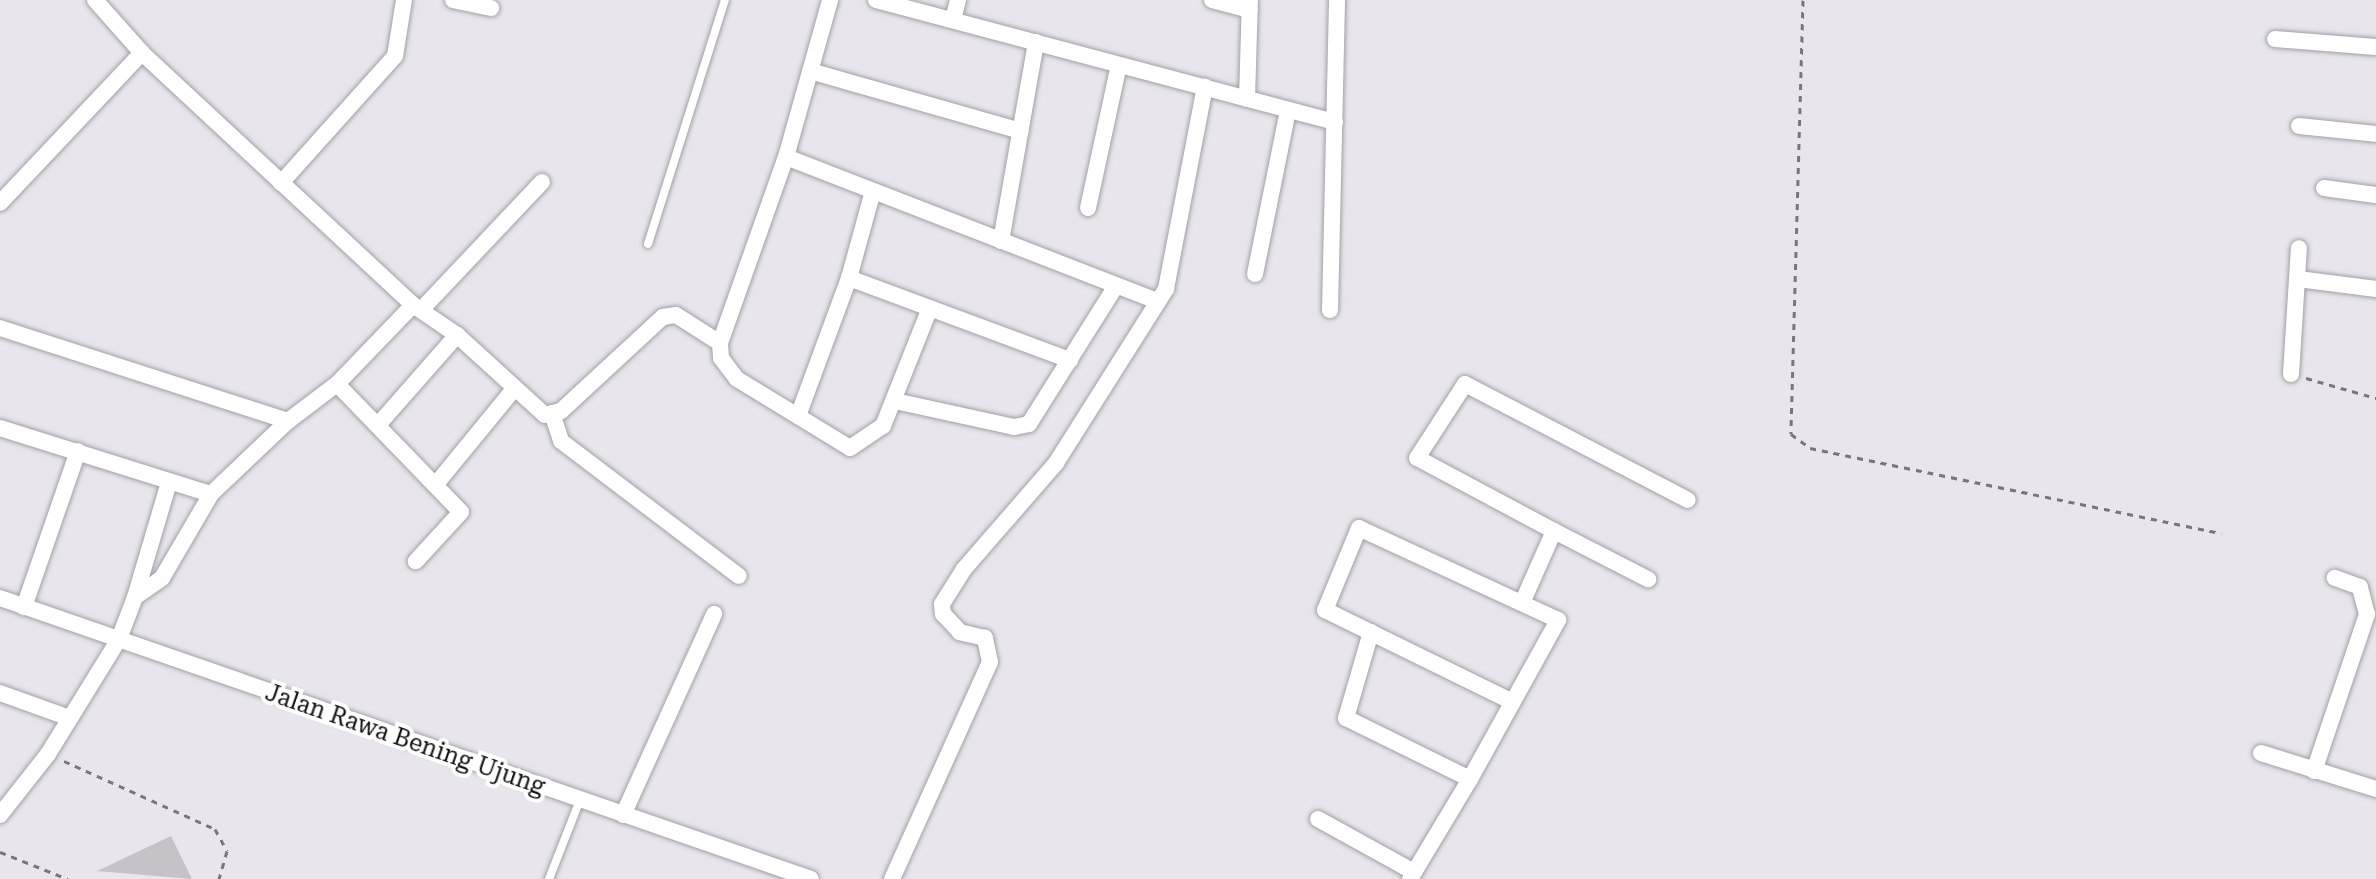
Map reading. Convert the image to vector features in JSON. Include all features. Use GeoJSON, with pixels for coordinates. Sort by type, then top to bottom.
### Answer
{"type":"FeatureCollection","features":[{"type":"Feature","properties":{"kind":"street"},"geometry":{"type":"LineString","coordinates":[[95,0],[142,53],[281,183],[417,308],[457,335],[545,415],[552,413],[663,317],[676,315],[720,343]]}},
{"type":"Feature","properties":{"kind":"street"},"geometry":{"type":"LineString","coordinates":[[281,183],[395,56],[404,0]]}},
{"type":"Feature","properties":{"kind":"street"},"geometry":{"type":"LineString","coordinates":[[453,0],[491,8]]}},
{"type":"Feature","properties":{"kind":"street"},"geometry":{"type":"LineString","coordinates":[[830,0],[786,157],[720,343],[721,358],[737,379],[850,448],[883,426],[930,308]]}},
{"type":"Feature","properties":{"kind":"street"},"geometry":{"type":"LineString","coordinates":[[876,0],[1335,122]]}},
{"type":"Feature","properties":{"kind":"street"},"geometry":{"type":"LineString","coordinates":[[953,20],[958,0]]}},
{"type":"Feature","properties":{"kind":"street"},"geometry":{"type":"LineString","coordinates":[[1212,0],[1250,5],[1247,99]]}},
{"type":"Feature","properties":{"kind":"street"},"geometry":{"type":"LineString","coordinates":[[1330,310],[1337,0]]}},
{"type":"Feature","properties":{"kind":"street"},"geometry":{"type":"LineString","coordinates":[[2275,39],[2376,47]]}},
{"type":"Feature","properties":{"kind":"street"},"geometry":{"type":"LineString","coordinates":[[1001,241],[1036,42]]}},
{"type":"Feature","properties":{"kind":"street"},"geometry":{"type":"LineString","coordinates":[[4,192],[142,53]]}},
{"type":"Feature","properties":{"kind":"street"},"geometry":{"type":"LineString","coordinates":[[1088,208],[1119,65]]}},
{"type":"Feature","properties":{"kind":"street"},"geometry":{"type":"LineString","coordinates":[[810,71],[1021,131]]}},
{"type":"Feature","properties":{"kind":"street"},"geometry":{"type":"LineString","coordinates":[[892,879],[990,662],[985,638],[960,632],[943,614],[942,604],[964,569],[1056,463],[1157,301],[1174,262],[1205,87]]}},
{"type":"Feature","properties":{"kind":"street"},"geometry":{"type":"LineString","coordinates":[[1255,274],[1288,110]]}},
{"type":"Feature","properties":{"kind":"street"},"geometry":{"type":"LineString","coordinates":[[2299,126],[2376,134]]}},
{"type":"Feature","properties":{"kind":"street"},"geometry":{"type":"LineString","coordinates":[[786,157],[1157,301]]}},
{"type":"Feature","properties":{"kind":"street"},"geometry":{"type":"LineString","coordinates":[[135,597],[162,578],[211,494],[288,421],[337,384],[542,182]]}},
{"type":"Feature","properties":{"kind":"street"},"geometry":{"type":"LineString","coordinates":[[2324,188],[2376,195]]}},
{"type":"Feature","properties":{"kind":"street"},"geometry":{"type":"LineString","coordinates":[[798,416],[849,278],[873,191]]}},
{"type":"Feature","properties":{"kind":"street"},"geometry":{"type":"LineString","coordinates":[[2291,374],[2299,248]]}},
{"type":"Feature","properties":{"kind":"street"},"geometry":{"type":"LineString","coordinates":[[849,278],[1070,360]]}},
{"type":"Feature","properties":{"kind":"street"},"geometry":{"type":"LineString","coordinates":[[2298,279],[2376,289]]}},
{"type":"Feature","properties":{"kind":"street"},"geometry":{"type":"LineString","coordinates":[[895,401],[1014,427],[1029,424],[1116,286]]}},
{"type":"Feature","properties":{"kind":"street"},"geometry":{"type":"LineString","coordinates":[[0,328],[288,421]]}},
{"type":"Feature","properties":{"kind":"street"},"geometry":{"type":"LineString","coordinates":[[378,425],[457,335]]}},
{"type":"Feature","properties":{"kind":"street"},"geometry":{"type":"LineString","coordinates":[[337,384],[437,483],[461,512],[416,561]]}},
{"type":"Feature","properties":{"kind":"street"},"geometry":{"type":"LineString","coordinates":[[1648,579],[1417,458],[1465,384],[1688,500]]}},
{"type":"Feature","properties":{"kind":"street"},"geometry":{"type":"LineString","coordinates":[[437,483],[514,389]]}},
{"type":"Feature","properties":{"kind":"street"},"geometry":{"type":"LineString","coordinates":[[552,413],[561,441],[739,576]]}},
{"type":"Feature","properties":{"kind":"street"},"geometry":{"type":"LineString","coordinates":[[0,428],[211,494]]}},
{"type":"Feature","properties":{"kind":"street"},"geometry":{"type":"LineString","coordinates":[[24,607],[78,451]]}},
{"type":"Feature","properties":{"kind":"street"},"geometry":{"type":"LineString","coordinates":[[0,815],[48,754],[67,717],[119,639],[135,597],[169,482]]}},
{"type":"Feature","properties":{"kind":"street"},"geometry":{"type":"LineString","coordinates":[[1318,819],[1412,876],[1470,779],[1513,702],[1558,620],[1359,528],[1325,610],[1513,702]]}},
{"type":"Feature","properties":{"kind":"street"},"geometry":{"type":"LineString","coordinates":[[1522,603],[1554,531]]}},
{"type":"Feature","properties":{"kind":"street"},"geometry":{"type":"LineString","coordinates":[[2314,771],[2367,614],[2360,587],[2335,578]]}},
{"type":"Feature","properties":{"kind":"street","name":"Jalan Rawa Bening Ujung"},"geometry":{"type":"LineString","coordinates":[[0,598],[811,879]]}},
{"type":"Feature","properties":{"kind":"street"},"geometry":{"type":"LineString","coordinates":[[623,815],[714,614]]}},
{"type":"Feature","properties":{"kind":"street"},"geometry":{"type":"LineString","coordinates":[[1371,632],[1346,718],[1470,779]]}},
{"type":"Feature","properties":{"kind":"street"},"geometry":{"type":"LineString","coordinates":[[0,693],[67,717]]}},
{"type":"Feature","properties":{"kind":"street"},"geometry":{"type":"LineString","coordinates":[[2261,753],[2376,789]]}},
{"type":"Feature","properties":{"kind":"lane"},"geometry":{"type":"LineString","coordinates":[[648,244],[725,0]]}},
{"type":"Feature","properties":{"kind":"lane"},"geometry":{"type":"LineString","coordinates":[[549,879],[580,800]]}},
{"type":"Feature","properties":{"kind":"path"},"geometry":{"type":"LineString","coordinates":[[1803,0],[1791,434],[1810,448],[2221,533]]}},
{"type":"Feature","properties":{"kind":"path"},"geometry":{"type":"LineString","coordinates":[[2291,374],[2376,398]]}},
{"type":"Feature","properties":{"kind":"path"},"geometry":{"type":"LineString","coordinates":[[48,754],[215,829],[227,851],[219,879]]}},
{"type":"Feature","properties":{"kind":"path"},"geometry":{"type":"LineString","coordinates":[[0,852],[68,879]]}},
{"type":"Feature","properties":{"kind":"building"},"geometry":{"type":"Polygon","coordinates":[[[171,836],[192,879],[97,871],[171,836]]]}}]}
